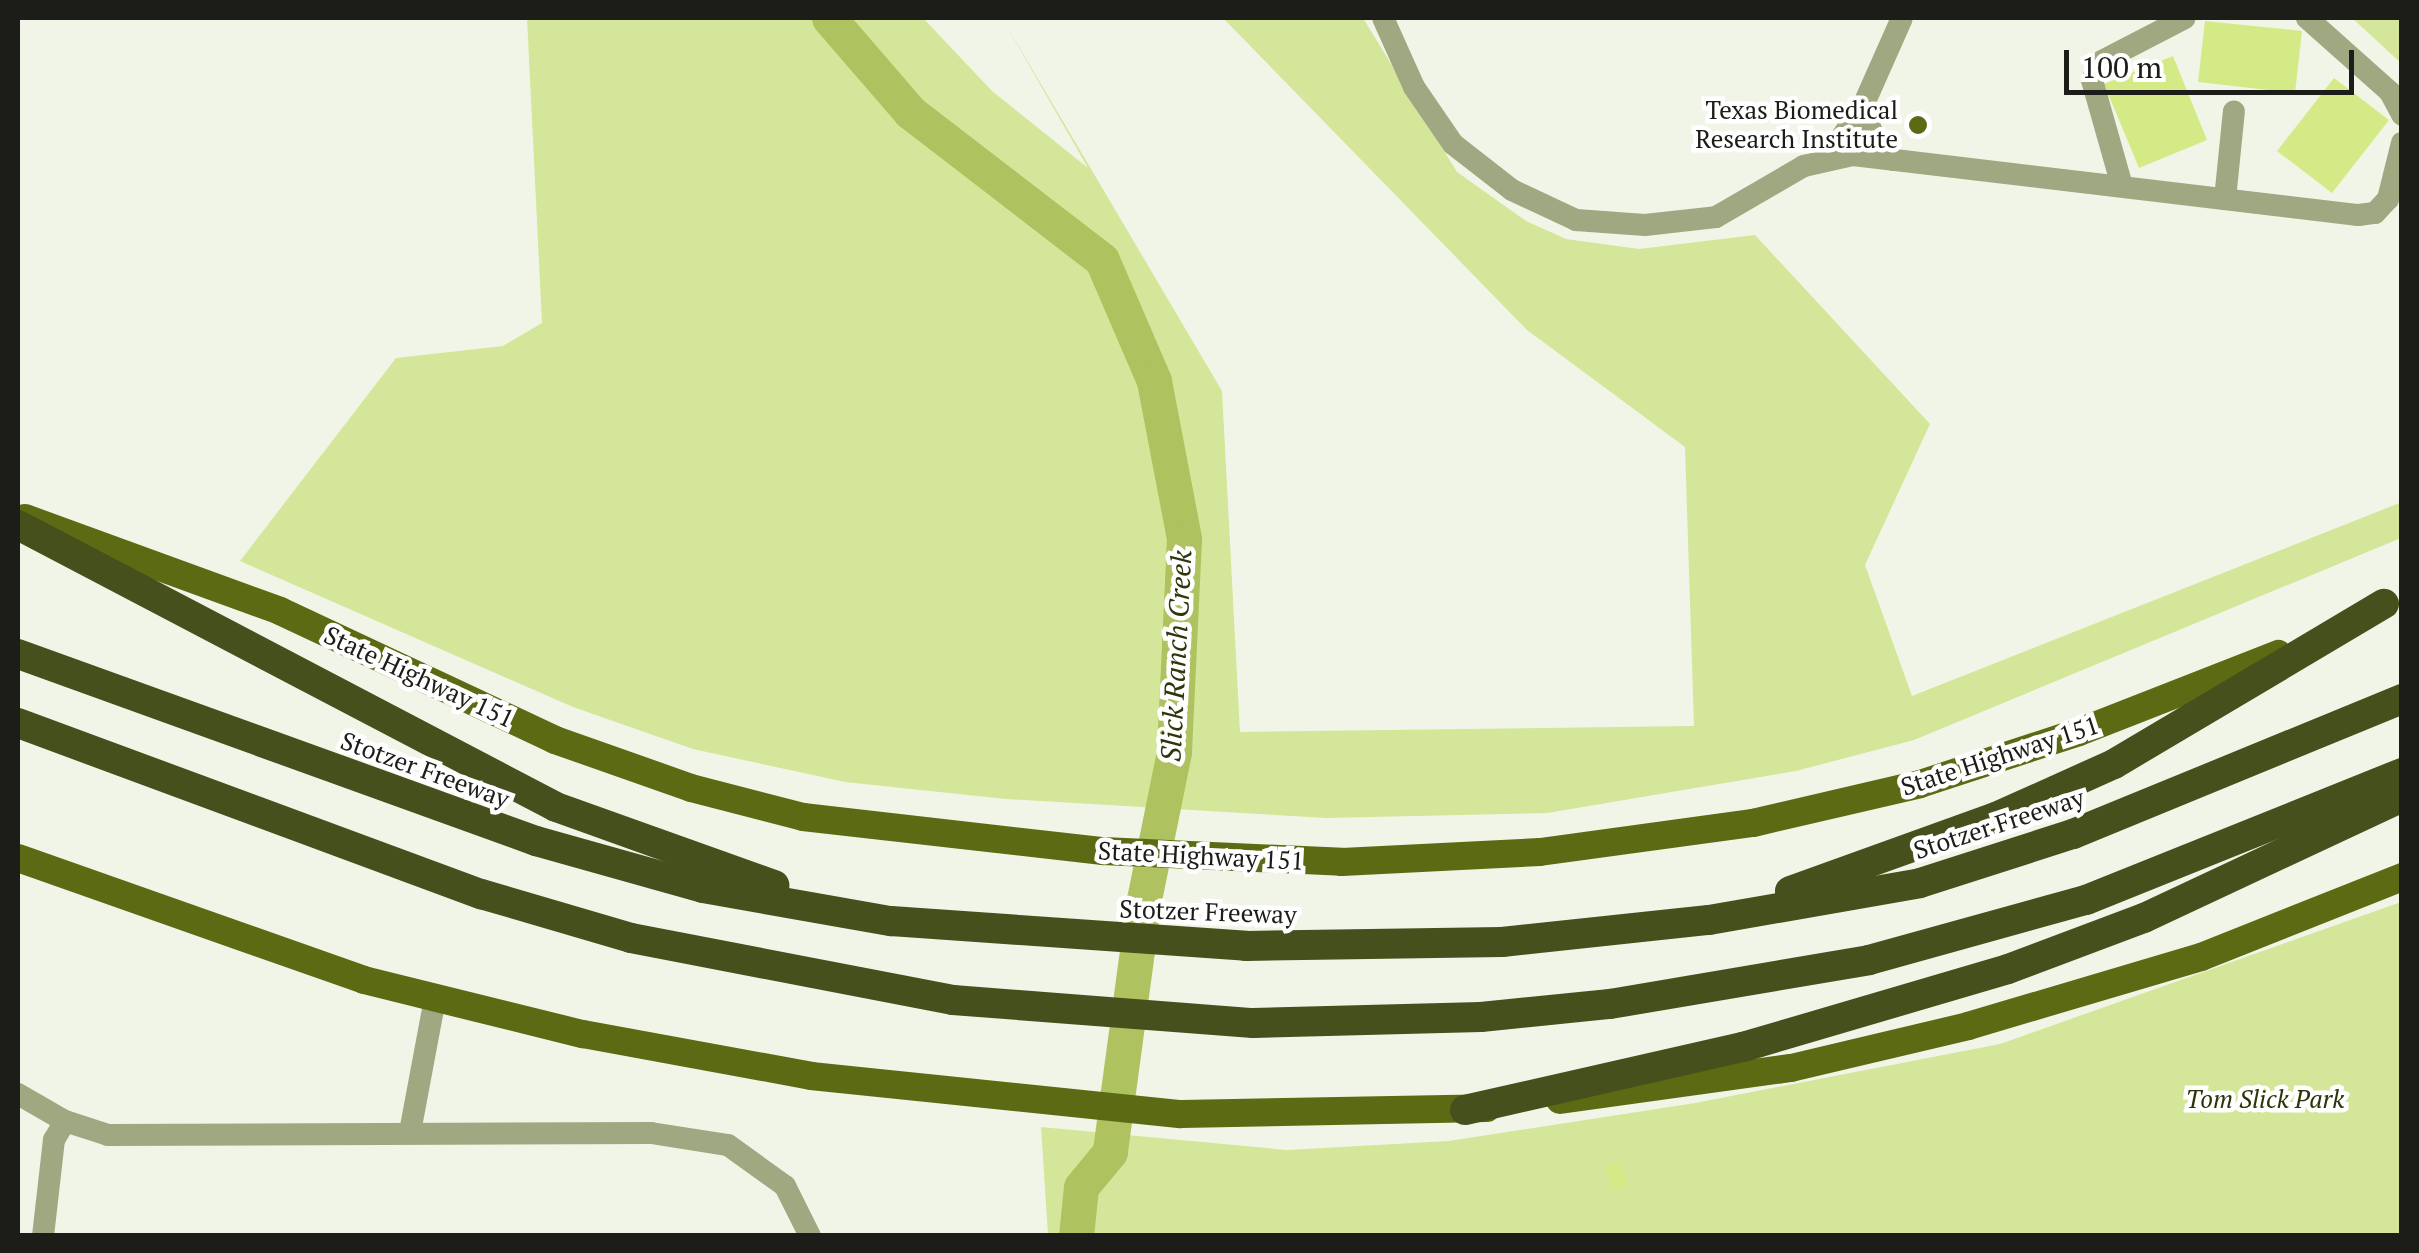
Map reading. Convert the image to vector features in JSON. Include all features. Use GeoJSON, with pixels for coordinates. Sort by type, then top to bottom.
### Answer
{"type":"FeatureCollection","features":[{"type":"Feature","properties":{"kind":"highway"},"geometry":{"type":"LineString","coordinates":[[18,525],[556,807],[702,863],[891,921]]}},
{"type":"Feature","properties":{"kind":"highway"},"geometry":{"type":"LineString","coordinates":[[1709,920],[1996,817],[2096,773],[2393,600]]}},
{"type":"Feature","properties":{"kind":"highway","name":"Stotzer Freeway"},"geometry":{"type":"LineString","coordinates":[[18,654],[536,841],[702,888],[891,921],[1246,946],[1486,942],[1709,920],[1920,883],[2073,834],[2402,699]]}},
{"type":"Feature","properties":{"kind":"highway"},"geometry":{"type":"LineString","coordinates":[[18,724],[481,894],[740,963],[953,1000],[1253,1022],[1573,1008],[1724,989],[1868,960],[2086,900],[2402,774]]}},
{"type":"Feature","properties":{"kind":"highway"},"geometry":{"type":"LineString","coordinates":[[1465,1110],[1743,1047],[2008,970],[2157,912],[2402,796]]}},
{"type":"Feature","properties":{"kind":"main road","name":"State Highway 151"},"geometry":{"type":"LineString","coordinates":[[18,515],[280,611],[555,740],[691,788],[803,817],[1016,842],[1216,858],[1342,862],[1540,852],[1753,822],[1920,784],[2079,732],[2221,680],[2393,600]]}},
{"type":"Feature","properties":{"kind":"main road"},"geometry":{"type":"LineString","coordinates":[[18,858],[346,974],[672,1052],[985,1098],[1252,1116],[1465,1110],[1791,1068],[1968,1026],[2201,957],[2402,877]]}},
{"type":"Feature","properties":{"kind":"street"},"geometry":{"type":"LineString","coordinates":[[1382,18],[1414,87],[1452,144],[1512,190],[1576,220],[1646,224],[1716,217],[1828,157],[1863,106],[1902,18]]}},
{"type":"Feature","properties":{"kind":"street"},"geometry":{"type":"LineString","coordinates":[[2122,186],[2092,80],[2102,61],[2185,18]]}},
{"type":"Feature","properties":{"kind":"street"},"geometry":{"type":"LineString","coordinates":[[2307,18],[2390,92],[2402,114]]}},
{"type":"Feature","properties":{"kind":"street"},"geometry":{"type":"LineString","coordinates":[[1863,106],[1872,132],[1893,160]]}},
{"type":"Feature","properties":{"kind":"street"},"geometry":{"type":"LineString","coordinates":[[2224,198],[2234,112]]}},
{"type":"Feature","properties":{"kind":"street"},"geometry":{"type":"LineString","coordinates":[[1828,157],[1893,160],[2375,213],[2388,199],[2402,143]]}},
{"type":"Feature","properties":{"kind":"street"},"geometry":{"type":"LineString","coordinates":[[410,1132],[435,998]]}},
{"type":"Feature","properties":{"kind":"street"},"geometry":{"type":"LineString","coordinates":[[18,1094],[64,1121],[108,1135],[651,1133],[728,1145],[785,1186],[810,1236]]}},
{"type":"Feature","properties":{"kind":"street"},"geometry":{"type":"LineString","coordinates":[[43,1236],[54,1140],[64,1121]]}},
{"type":"Feature","properties":{"kind":"green space"},"geometry":{"type":"Polygon","coordinates":[[[527,18],[923,18],[992,91],[1088,168],[1002,18],[1222,391],[1240,732],[1694,726],[1685,447],[1527,330],[1223,18],[1363,18],[1457,172],[1526,221],[1566,239],[1639,249],[1755,235],[1930,424],[1865,565],[1912,696],[2402,502],[2401,538],[1914,740],[1796,771],[1547,813],[1327,818],[1006,799],[845,782],[693,749],[573,707],[240,561],[396,358],[503,346],[542,323],[527,18]]]}},
{"type":"Feature","properties":{"kind":"green space"},"geometry":{"type":"Polygon","coordinates":[[[2352,18],[2401,18],[2401,63],[2352,18]]]}},
{"type":"Feature","properties":{"kind":"green space","name":"Tom Slick Park"},"geometry":{"type":"Polygon","coordinates":[[[2401,902],[2401,1235],[1048,1235],[1041,1127],[1287,1150],[1449,1141],[1695,1103],[2000,1044],[2401,902]]]}},
{"type":"Feature","properties":{"kind":"building"},"geometry":{"type":"Polygon","coordinates":[[[2205,21],[2302,31],[2295,93],[2198,82],[2205,21]]]}},
{"type":"Feature","properties":{"kind":"building"},"geometry":{"type":"Polygon","coordinates":[[[2173,56],[2207,140],[2139,168],[2104,84],[2173,56]]]}},
{"type":"Feature","properties":{"kind":"building"},"geometry":{"type":"Polygon","coordinates":[[[2334,78],[2389,120],[2332,193],[2277,151],[2334,78]]]}},
{"type":"Feature","properties":{"kind":"building"},"geometry":{"type":"Polygon","coordinates":[[[1619,1161],[1629,1185],[1615,1191],[1604,1168],[1619,1161]]]}},
{"type":"Feature","properties":{"kind":"waterway","name":"Slick Ranch Creek"},"geometry":{"type":"LineString","coordinates":[[829,18],[910,112],[1102,260],[1154,381],[1184,539],[1174,752],[1144,899],[1110,1152],[1081,1187],[1076,1236]]}},
{"type":"Feature","properties":{"kind":"place","name":"Texas Biomedical Research Institute"},"geometry":{"type":"Point","coordinates":[1918,125]}}]}
